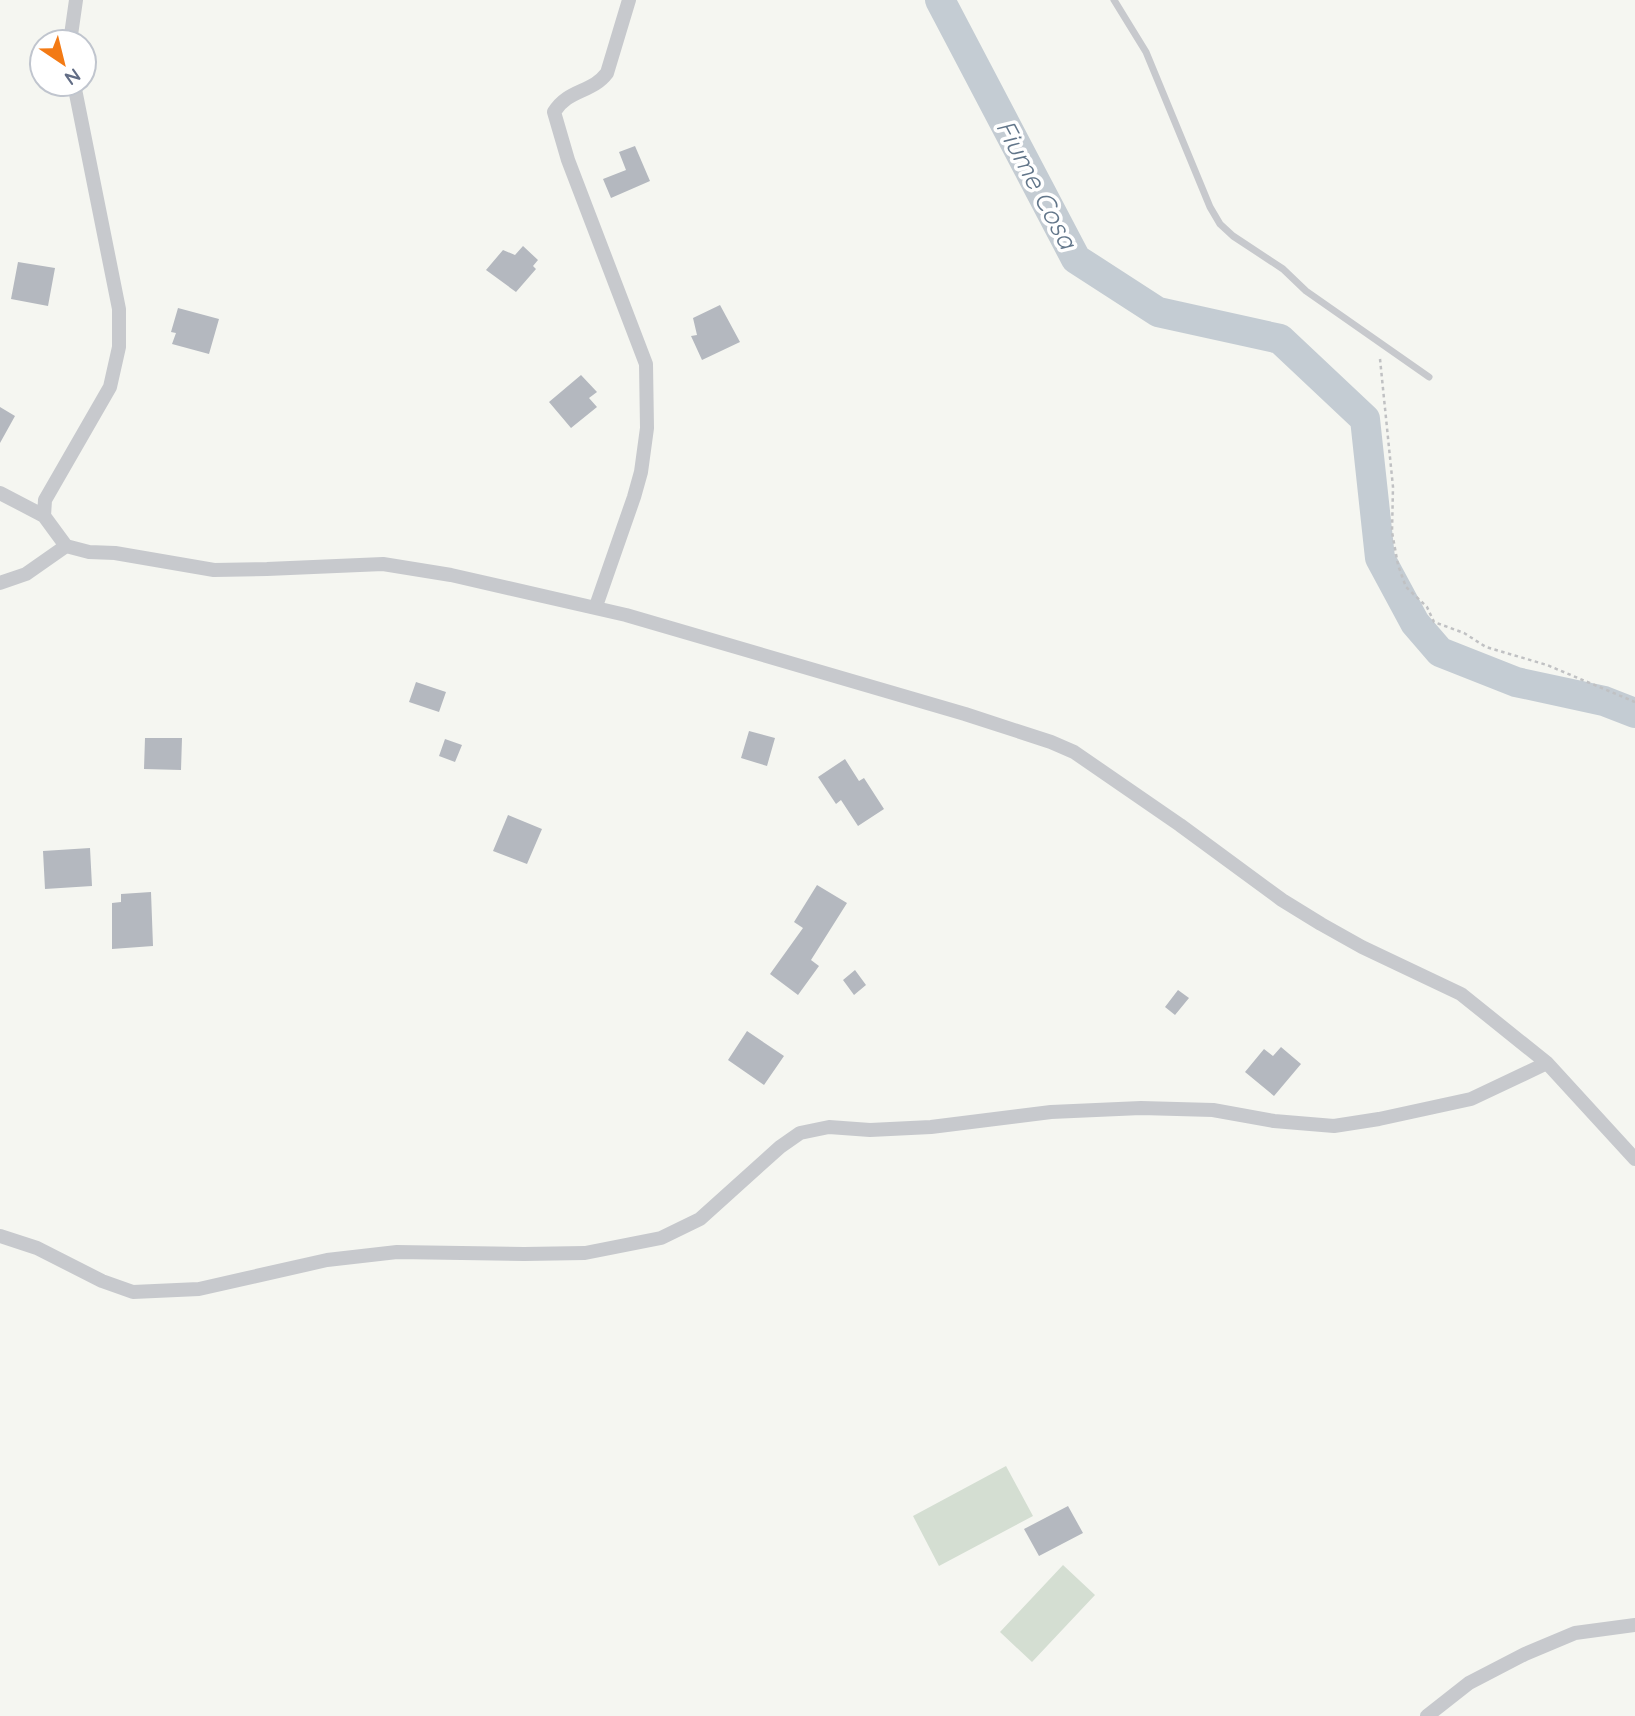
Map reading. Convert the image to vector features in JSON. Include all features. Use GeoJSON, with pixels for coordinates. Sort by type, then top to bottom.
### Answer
{"type":"FeatureCollection","features":[{"type":"Feature","properties":{"kind":"street"},"geometry":{"type":"LineString","coordinates":[[72,28],[76,0]]}},
{"type":"Feature","properties":{"kind":"street"},"geometry":{"type":"LineString","coordinates":[[596,606],[640,472],[647,428],[646,364],[568,160],[554,112],[566,97],[599,83],[607,73],[629,0]]}},
{"type":"Feature","properties":{"kind":"street"},"geometry":{"type":"LineString","coordinates":[[44,516],[46,500],[110,387],[119,347],[119,309],[77,98]]}},
{"type":"Feature","properties":{"kind":"street"},"geometry":{"type":"LineString","coordinates":[[0,493],[44,516],[66,546],[89,552],[115,553],[214,570],[383,564],[451,575],[596,606],[965,714],[1051,742],[1074,752],[1282,900],[1362,947],[1461,994],[1547,1063],[1635,1159]]}},
{"type":"Feature","properties":{"kind":"street"},"geometry":{"type":"LineString","coordinates":[[0,583],[26,574],[66,546]]}},
{"type":"Feature","properties":{"kind":"street"},"geometry":{"type":"LineString","coordinates":[[0,1236],[37,1248],[133,1292],[200,1289],[327,1260],[397,1252],[584,1252],[661,1238],[700,1219],[780,1147],[800,1133],[828,1127],[870,1130],[931,1127],[1051,1112],[1141,1108],[1213,1110],[1274,1121],[1334,1126],[1471,1099],[1547,1063]]}},
{"type":"Feature","properties":{"kind":"street"},"geometry":{"type":"LineString","coordinates":[[1427,1716],[1469,1683],[1525,1654],[1575,1633],[1635,1625]]}},
{"type":"Feature","properties":{"kind":"lane"},"geometry":{"type":"LineString","coordinates":[[1114,0],[1146,52],[1205,195],[1220,224],[1283,270],[1306,291],[1429,377]]}},
{"type":"Feature","properties":{"kind":"path"},"geometry":{"type":"LineString","coordinates":[[1373,338],[1381,362],[1386,409],[1393,487],[1392,532],[1398,565],[1406,587],[1427,607],[1434,622],[1464,633],[1486,647],[1546,665],[1635,702]]}},
{"type":"Feature","properties":{"kind":"shaded area"},"geometry":{"type":"Polygon","coordinates":[[[1006,1466],[1033,1516],[939,1566],[913,1516],[1006,1466]]]}},
{"type":"Feature","properties":{"kind":"shaded area"},"geometry":{"type":"Polygon","coordinates":[[[1063,1565],[1095,1595],[1032,1662],[1000,1632],[1063,1565]]]}},
{"type":"Feature","properties":{"kind":"building"},"geometry":{"type":"Polygon","coordinates":[[[635,146],[650,181],[611,198],[603,179],[626,170],[619,152],[635,146]]]}},
{"type":"Feature","properties":{"kind":"building"},"geometry":{"type":"Polygon","coordinates":[[[523,246],[538,260],[533,266],[536,269],[516,292],[486,270],[503,250],[515,255],[523,246]]]}},
{"type":"Feature","properties":{"kind":"building"},"geometry":{"type":"Polygon","coordinates":[[[18,262],[55,268],[48,306],[11,299],[18,262]]]}},
{"type":"Feature","properties":{"kind":"building"},"geometry":{"type":"Polygon","coordinates":[[[720,305],[740,342],[702,360],[691,336],[697,335],[693,318],[720,305]]]}},
{"type":"Feature","properties":{"kind":"building"},"geometry":{"type":"Polygon","coordinates":[[[178,308],[219,319],[209,354],[172,344],[176,333],[171,332],[178,308]]]}},
{"type":"Feature","properties":{"kind":"building"},"geometry":{"type":"Polygon","coordinates":[[[581,375],[597,392],[589,398],[597,407],[571,428],[549,402],[581,375]]]}},
{"type":"Feature","properties":{"kind":"building"},"geometry":{"type":"Polygon","coordinates":[[[0,407],[15,416],[0,443],[0,407]]]}},
{"type":"Feature","properties":{"kind":"building"},"geometry":{"type":"Polygon","coordinates":[[[416,682],[446,692],[439,712],[409,702],[416,682]]]}},
{"type":"Feature","properties":{"kind":"building"},"geometry":{"type":"Polygon","coordinates":[[[749,731],[775,738],[767,766],[741,758],[749,731]]]}},
{"type":"Feature","properties":{"kind":"building"},"geometry":{"type":"Polygon","coordinates":[[[145,738],[182,738],[181,770],[144,769],[145,738]]]}},
{"type":"Feature","properties":{"kind":"building"},"geometry":{"type":"Polygon","coordinates":[[[445,739],[462,745],[455,762],[439,756],[445,739]]]}},
{"type":"Feature","properties":{"kind":"building"},"geometry":{"type":"Polygon","coordinates":[[[845,759],[859,781],[864,778],[884,809],[858,826],[841,800],[836,804],[818,777],[845,759]]]}},
{"type":"Feature","properties":{"kind":"building"},"geometry":{"type":"Polygon","coordinates":[[[508,815],[542,829],[527,864],[493,851],[508,815]]]}},
{"type":"Feature","properties":{"kind":"building"},"geometry":{"type":"Polygon","coordinates":[[[90,848],[92,886],[45,889],[43,851],[90,848]]]}},
{"type":"Feature","properties":{"kind":"building"},"geometry":{"type":"Polygon","coordinates":[[[817,885],[847,903],[811,960],[819,966],[798,995],[770,974],[803,928],[794,922],[817,885]]]}},
{"type":"Feature","properties":{"kind":"building"},"geometry":{"type":"Polygon","coordinates":[[[151,892],[153,946],[112,949],[112,903],[121,902],[121,894],[151,892]]]}},
{"type":"Feature","properties":{"kind":"building"},"geometry":{"type":"Polygon","coordinates":[[[855,970],[866,985],[854,995],[843,980],[855,970]]]}},
{"type":"Feature","properties":{"kind":"building"},"geometry":{"type":"Polygon","coordinates":[[[1178,990],[1189,998],[1175,1015],[1165,1007],[1178,990]]]}},
{"type":"Feature","properties":{"kind":"building"},"geometry":{"type":"Polygon","coordinates":[[[747,1031],[784,1056],[764,1085],[728,1060],[747,1031]]]}},
{"type":"Feature","properties":{"kind":"building"},"geometry":{"type":"Polygon","coordinates":[[[1281,1047],[1301,1064],[1274,1096],[1245,1072],[1264,1049],[1273,1056],[1281,1047]]]}},
{"type":"Feature","properties":{"kind":"building"},"geometry":{"type":"Polygon","coordinates":[[[1068,1506],[1083,1533],[1039,1556],[1024,1529],[1068,1506]]]}},
{"type":"Feature","properties":{"kind":"waterway","name":"Fiume Cosa"},"geometry":{"type":"LineString","coordinates":[[940,0],[1076,259],[1158,312],[1280,339],[1365,419],[1380,558],[1415,623],[1440,652],[1516,682],[1604,701],[1635,713]]}}]}
